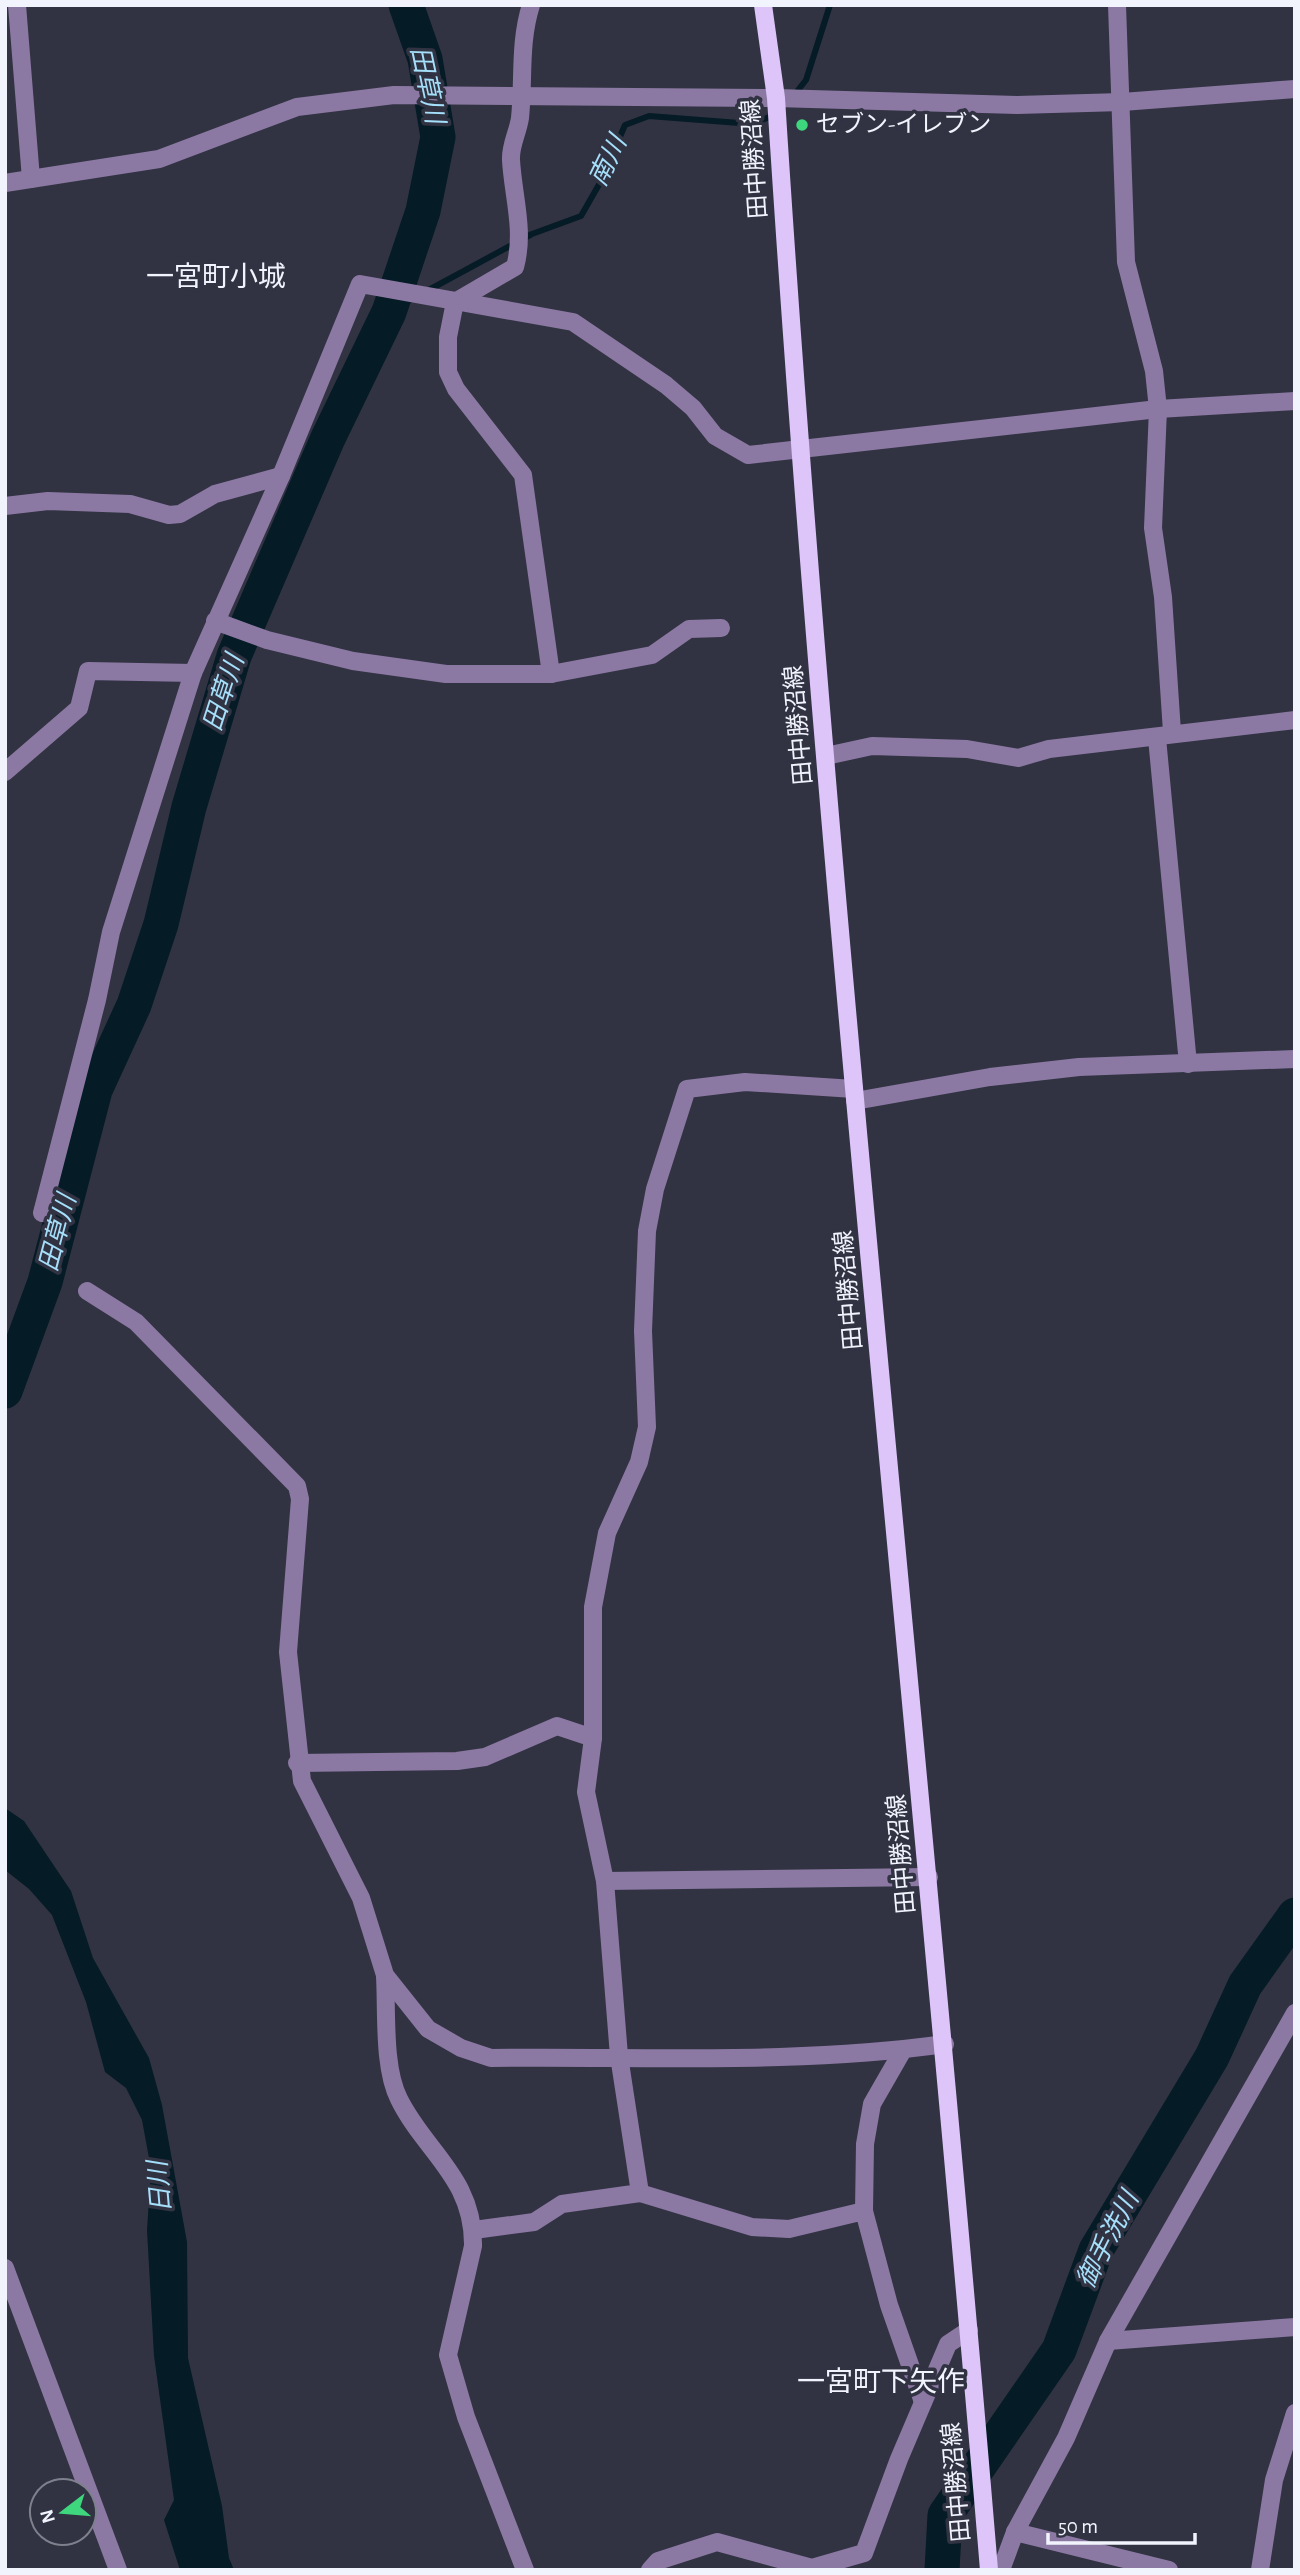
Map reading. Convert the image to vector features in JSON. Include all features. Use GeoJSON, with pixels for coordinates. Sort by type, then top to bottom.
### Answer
{"type":"FeatureCollection","features":[{"type":"Feature","properties":{"kind":"main road","name":"田中勝沼線"},"geometry":{"type":"LineString","coordinates":[[763,5],[778,102],[777,133],[826,757],[855,1095],[945,2044],[989,2570]]}},
{"type":"Feature","properties":{"kind":"street"},"geometry":{"type":"LineString","coordinates":[[17,5],[31,179]]}},
{"type":"Feature","properties":{"kind":"street"},"geometry":{"type":"LineString","coordinates":[[449,301],[515,267],[519,226],[510,156],[520,118],[523,30],[531,5]]}},
{"type":"Feature","properties":{"kind":"street"},"geometry":{"type":"LineString","coordinates":[[1117,5],[1126,262],[1154,370],[1158,409],[1153,528],[1163,597],[1164,735],[1188,1064]]}},
{"type":"Feature","properties":{"kind":"street"},"geometry":{"type":"LineString","coordinates":[[5,183],[159,159],[297,107],[394,95],[1017,105],[1122,102],[1295,89]]}},
{"type":"Feature","properties":{"kind":"street"},"geometry":{"type":"LineString","coordinates":[[42,1213],[97,1000],[111,932],[193,673],[219,622],[360,284],[573,322],[666,385],[693,408],[715,436],[748,454],[1158,409],[1295,401]]}},
{"type":"Feature","properties":{"kind":"street"},"geometry":{"type":"LineString","coordinates":[[449,301],[448,372],[456,390],[523,475],[551,674]]}},
{"type":"Feature","properties":{"kind":"street"},"geometry":{"type":"LineString","coordinates":[[5,506],[48,501],[130,504],[169,515],[180,514],[215,494],[281,476]]}},
{"type":"Feature","properties":{"kind":"street"},"geometry":{"type":"LineString","coordinates":[[219,622],[267,640],[353,661],[446,674],[551,674],[652,655],[689,629],[721,628]]}},
{"type":"Feature","properties":{"kind":"street"},"geometry":{"type":"LineString","coordinates":[[5,772],[79,708],[88,671],[193,673]]}},
{"type":"Feature","properties":{"kind":"street"},"geometry":{"type":"LineString","coordinates":[[826,757],[872,746],[967,749],[1018,758],[1049,749],[1295,720]]}},
{"type":"Feature","properties":{"kind":"street"},"geometry":{"type":"LineString","coordinates":[[640,2193],[619,2056],[605,1881],[586,1792],[593,1738],[593,1607],[607,1533],[639,1461],[647,1427],[643,1331],[647,1231],[655,1189],[687,1089],[745,1082],[855,1095],[1079,1067],[1295,1059]]}},
{"type":"Feature","properties":{"kind":"street"},"geometry":{"type":"LineString","coordinates":[[87,1291],[136,1321],[297,1486],[299,1499],[288,1652],[298,1763],[302,1781],[360,1898],[385,1975],[391,2079],[399,2100],[455,2176],[474,2230],[473,2246],[448,2356],[466,2417],[525,2570]]}},
{"type":"Feature","properties":{"kind":"street"},"geometry":{"type":"LineString","coordinates":[[298,1763],[476,1758],[557,1726],[593,1738]]}},
{"type":"Feature","properties":{"kind":"street"},"geometry":{"type":"LineString","coordinates":[[605,1881],[929,1877]]}},
{"type":"Feature","properties":{"kind":"street"},"geometry":{"type":"LineString","coordinates":[[385,1975],[428,2029],[471,2052],[491,2058],[753,2058],[903,2050],[945,2044]]}},
{"type":"Feature","properties":{"kind":"street"},"geometry":{"type":"LineString","coordinates":[[1001,2570],[1015,2532],[1066,2438],[1108,2341],[1295,2013]]}},
{"type":"Feature","properties":{"kind":"street"},"geometry":{"type":"LineString","coordinates":[[903,2050],[873,2104],[865,2144],[864,2211],[889,2305],[923,2402]]}},
{"type":"Feature","properties":{"kind":"street"},"geometry":{"type":"LineString","coordinates":[[474,2230],[534,2222],[562,2204],[640,2193],[751,2227],[789,2229],[864,2211]]}},
{"type":"Feature","properties":{"kind":"street"},"geometry":{"type":"LineString","coordinates":[[5,2268],[118,2570]]}},
{"type":"Feature","properties":{"kind":"street"},"geometry":{"type":"LineString","coordinates":[[1108,2341],[1295,2327]]}},
{"type":"Feature","properties":{"kind":"street"},"geometry":{"type":"LineString","coordinates":[[650,2570],[667,2557],[717,2542],[812,2568],[864,2553],[948,2344],[969,2330]]}},
{"type":"Feature","properties":{"kind":"street"},"geometry":{"type":"LineString","coordinates":[[1260,2570],[1274,2480],[1295,2413]]}},
{"type":"Feature","properties":{"kind":"street"},"geometry":{"type":"LineString","coordinates":[[1015,2532],[1169,2570]]}},
{"type":"Feature","properties":{"kind":"water","name":"日川"},"geometry":{"type":"Polygon","coordinates":[[[5,1808],[24,1821],[71,1891],[93,1958],[149,2058],[162,2105],[187,2242],[188,2358],[222,2506],[229,2558],[234,2570],[180,2570],[164,2520],[174,2500],[154,2356],[147,2230],[151,2169],[142,2120],[126,2088],[105,2072],[86,2002],[52,1915],[29,1889],[5,1870],[5,1808]]]}},
{"type":"Feature","properties":{"kind":"waterway","name":"田草川"},"geometry":{"type":"LineString","coordinates":[[5,1391],[45,1282],[95,1090],[134,1005],[161,924],[189,807],[234,656],[328,438],[389,312],[423,211],[438,137],[425,59],[406,5]]}},
{"type":"Feature","properties":{"kind":"waterway","name":"南川"},"geometry":{"type":"LineString","coordinates":[[795,94],[806,80],[830,5]]}},
{"type":"Feature","properties":{"kind":"waterway","name":"南川"},"geometry":{"type":"LineString","coordinates":[[425,292],[532,234],[581,216],[601,181],[625,125],[649,116],[752,124],[777,114]]}},
{"type":"Feature","properties":{"kind":"waterway","name":"南川"},"geometry":{"type":"LineString","coordinates":[[389,312],[415,297]]}},
{"type":"Feature","properties":{"kind":"waterway","name":"御手洗川"},"geometry":{"type":"LineString","coordinates":[[942,2570],[945,2515],[1059,2350],[1096,2250],[1212,2057],[1245,1985],[1295,1915]]}},
{"type":"Feature","properties":{"kind":"place","name":"セブン-イレブン"},"geometry":{"type":"Point","coordinates":[802,125]}},
{"type":"Feature","properties":{"kind":"district","name":"一宮町小城"},"geometry":{"type":"Point","coordinates":[216,278]}},
{"type":"Feature","properties":{"kind":"district","name":"一宮町下矢作"},"geometry":{"type":"Point","coordinates":[881,2383]}}]}
